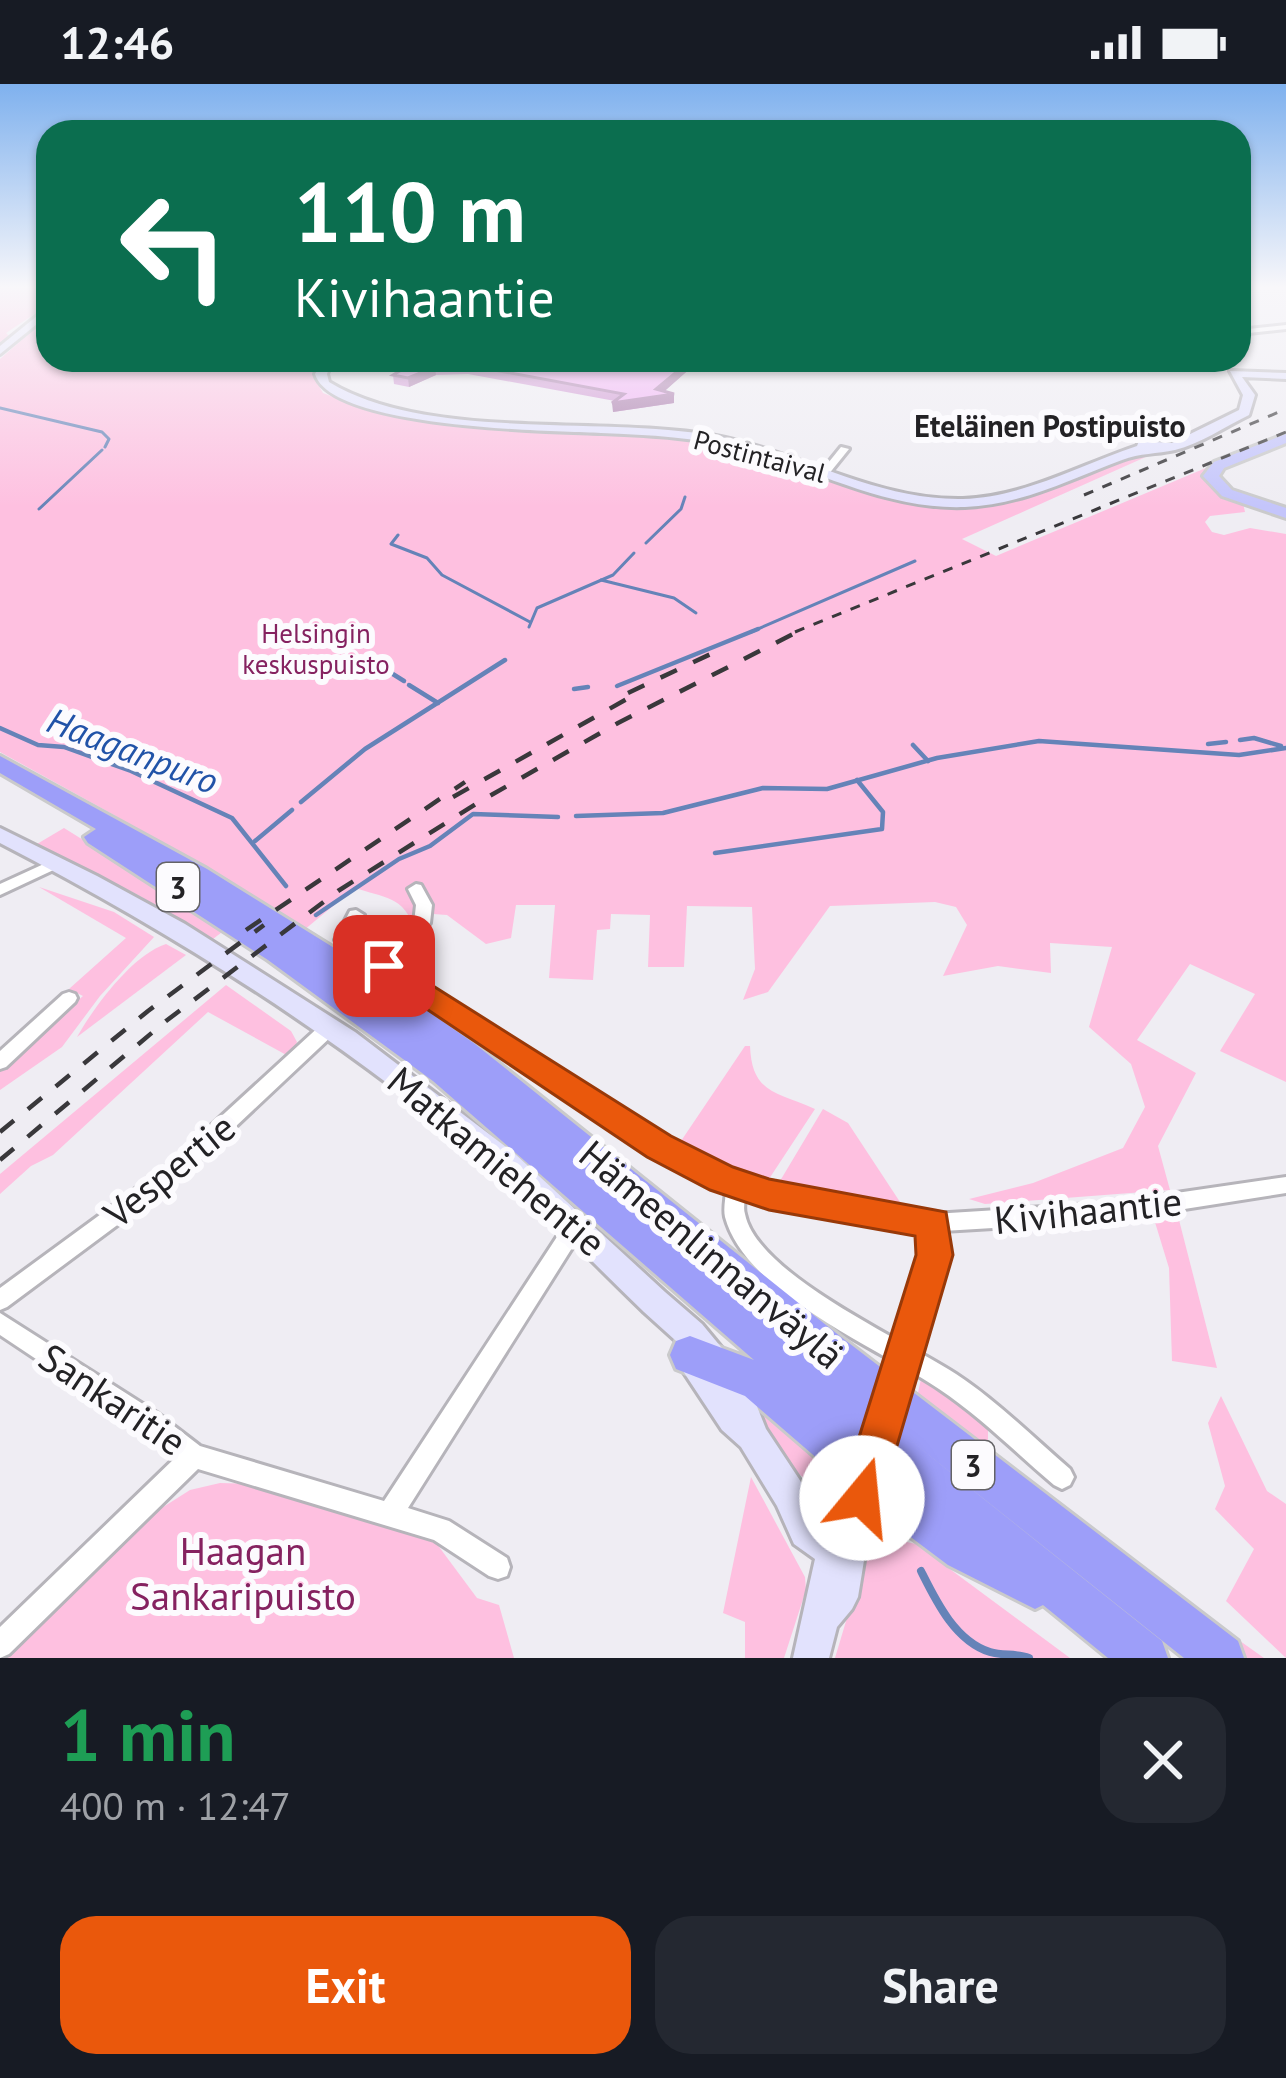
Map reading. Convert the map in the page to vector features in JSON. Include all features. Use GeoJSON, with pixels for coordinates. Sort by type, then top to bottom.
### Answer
{"type":"FeatureCollection","features":[{"type":"Feature","properties":{"kind":"highway","name":"Hämeenlinnanväylä"},"geometry":{"type":"LineString","coordinates":[[0,764],[197,875],[350,972],[464,1053],[826,1350],[1221,1658]]}},
{"type":"Feature","properties":{"kind":"highway","name":"Hämeenlinnanväylä"},"geometry":{"type":"LineString","coordinates":[[0,783],[179,888],[444,1072],[1145,1658]]}},
{"type":"Feature","properties":{"kind":"highway"},"geometry":{"type":"LineString","coordinates":[[702,1359],[759,1382],[907,1508],[964,1549],[1082,1610]]}},
{"type":"Feature","properties":{"kind":"main road"},"geometry":{"type":"LineString","coordinates":[[1286,438],[1215,468],[1211,478],[1286,513]]}},
{"type":"Feature","properties":{"kind":"street","name":"Postintaival"},"geometry":{"type":"LineString","coordinates":[[322,372],[324,384],[361,404],[562,429],[704,438],[756,449],[917,500],[986,502],[1019,496],[1150,447],[1175,446],[1245,412],[1249,395],[1234,373],[1286,376]]}},
{"type":"Feature","properties":{"kind":"street"},"geometry":{"type":"LineString","coordinates":[[825,473],[844,449]]}},
{"type":"Feature","properties":{"kind":"street","name":"Matkamiehentie"},"geometry":{"type":"LineString","coordinates":[[0,835],[170,922],[454,1116],[578,1223],[657,1305],[677,1318],[733,1418],[752,1436],[789,1494],[806,1532],[849,1530]]}},
{"type":"Feature","properties":{"kind":"street"},"geometry":{"type":"LineString","coordinates":[[0,890],[57,863]]}},
{"type":"Feature","properties":{"kind":"street"},"geometry":{"type":"LineString","coordinates":[[416,889],[424,905],[422,923]]}},
{"type":"Feature","properties":{"kind":"street","name":"Kivihaantie"},"geometry":{"type":"LineString","coordinates":[[356,916],[344,940],[659,1146],[736,1184],[846,1210],[933,1223],[1108,1212],[1286,1185]]}},
{"type":"Feature","properties":{"kind":"street"},"geometry":{"type":"LineString","coordinates":[[0,1062],[69,998]]}},
{"type":"Feature","properties":{"kind":"street","name":"Vespertie"},"geometry":{"type":"LineString","coordinates":[[0,1300],[175,1171],[329,1028]]}},
{"type":"Feature","properties":{"kind":"street"},"geometry":{"type":"LineString","coordinates":[[736,1184],[731,1207],[734,1220],[754,1251],[820,1306],[959,1390],[1062,1477]]}},
{"type":"Feature","properties":{"kind":"street"},"geometry":{"type":"LineString","coordinates":[[390,1514],[578,1223]]}},
{"type":"Feature","properties":{"kind":"street"},"geometry":{"type":"LineString","coordinates":[[811,1658],[826,1614],[824,1590],[849,1530],[934,1255],[933,1223]]}},
{"type":"Feature","properties":{"kind":"street","name":"Sankaritie"},"geometry":{"type":"LineString","coordinates":[[0,1323],[149,1420],[194,1456],[440,1530],[498,1567]]}},
{"type":"Feature","properties":{"kind":"street"},"geometry":{"type":"LineString","coordinates":[[0,1645],[194,1456]]}},
{"type":"Feature","properties":{"kind":"green space","name":"Helsingin keskuspuisto"},"geometry":{"type":"Polygon","coordinates":[[[0,360],[36,360],[36,372],[314,372],[323,393],[370,411],[708,440],[873,495],[948,507],[985,506],[1028,496],[1138,452],[1148,456],[962,539],[996,556],[1213,465],[1206,471],[1207,481],[1243,503],[1245,512],[1210,516],[1205,522],[1212,532],[1224,535],[1250,528],[1286,534],[1286,1082],[1220,1051],[1255,994],[1190,964],[1137,1040],[1196,1073],[1158,1146],[1170,1190],[985,1204],[969,1199],[1033,1183],[1123,1148],[1145,1107],[1131,1064],[1089,1027],[1112,947],[1050,943],[1051,973],[998,966],[943,976],[967,925],[956,907],[935,902],[830,906],[768,992],[743,1000],[755,969],[752,907],[687,906],[684,967],[648,967],[650,915],[611,914],[610,929],[597,930],[593,980],[549,978],[555,905],[516,905],[511,938],[486,944],[447,915],[433,914],[428,937],[413,928],[399,904],[355,888],[304,930],[0,752],[0,360]]]}},
{"type":"Feature","properties":{"kind":"green space"},"geometry":{"type":"Polygon","coordinates":[[[64,828],[226,929],[213,939],[37,844],[64,828]]]}},
{"type":"Feature","properties":{"kind":"green space"},"geometry":{"type":"Polygon","coordinates":[[[39,887],[114,912],[154,937],[62,1047],[0,1090],[0,1070],[83,996],[69,989],[126,938],[39,887]]]}},
{"type":"Feature","properties":{"kind":"green space"},"geometry":{"type":"Polygon","coordinates":[[[166,944],[186,955],[77,1037],[127,970],[166,944]]]}},
{"type":"Feature","properties":{"kind":"green space"},"geometry":{"type":"Polygon","coordinates":[[[226,985],[291,1031],[297,1042],[290,1057],[208,1012],[53,1155],[31,1166],[0,1194],[0,1174],[226,985]]]}},
{"type":"Feature","properties":{"kind":"green space"},"geometry":{"type":"Polygon","coordinates":[[[745,1046],[750,1046],[761,1082],[815,1109],[767,1182],[679,1144],[745,1046]]]}},
{"type":"Feature","properties":{"kind":"green space"},"geometry":{"type":"Polygon","coordinates":[[[823,1109],[848,1123],[900,1202],[847,1202],[777,1186],[823,1109]]]}},
{"type":"Feature","properties":{"kind":"green space"},"geometry":{"type":"Polygon","coordinates":[[[1178,1216],[1217,1368],[1172,1361],[1169,1268],[1154,1219],[1178,1216]]]}},
{"type":"Feature","properties":{"kind":"green space"},"geometry":{"type":"Polygon","coordinates":[[[921,1379],[988,1427],[988,1453],[1074,1523],[1264,1658],[1241,1658],[915,1406],[921,1379]]]}},
{"type":"Feature","properties":{"kind":"green space"},"geometry":{"type":"Polygon","coordinates":[[[1221,1396],[1267,1491],[1286,1504],[1286,1658],[1226,1601],[1254,1549],[1215,1509],[1225,1486],[1208,1423],[1221,1396]]]}},
{"type":"Feature","properties":{"kind":"green space"},"geometry":{"type":"Polygon","coordinates":[[[761,1406],[840,1477],[844,1483],[838,1491],[821,1491],[791,1468],[757,1412],[761,1406]]]}},
{"type":"Feature","properties":{"kind":"green space"},"geometry":{"type":"Polygon","coordinates":[[[751,1477],[805,1577],[806,1590],[784,1658],[745,1658],[745,1622],[723,1613],[751,1477]]]}},
{"type":"Feature","properties":{"kind":"green space","name":"Haagan Sankaripuisto"},"geometry":{"type":"Polygon","coordinates":[[[220,1483],[259,1484],[431,1536],[477,1598],[499,1605],[514,1658],[0,1658],[149,1516],[190,1490],[220,1483]]]}},
{"type":"Feature","properties":{"kind":"green space"},"geometry":{"type":"Polygon","coordinates":[[[878,1514],[895,1527],[897,1540],[916,1544],[1070,1658],[835,1658],[878,1514]]]}},
{"type":"Feature","properties":{"kind":"building"},"geometry":{"type":"Polygon","coordinates":[[[398,372],[423,372],[408,378],[393,375],[398,372]]]}},
{"type":"Feature","properties":{"kind":"building"},"geometry":{"type":"Polygon","coordinates":[[[505,372],[677,372],[656,389],[674,394],[612,403],[624,394],[505,372]]]}},
{"type":"Feature","properties":{"kind":"waterway"},"geometry":{"type":"LineString","coordinates":[[0,408],[102,432],[109,439],[105,447]]}},
{"type":"Feature","properties":{"kind":"waterway"},"geometry":{"type":"LineString","coordinates":[[39,509],[102,450]]}},
{"type":"Feature","properties":{"kind":"waterway"},"geometry":{"type":"LineString","coordinates":[[646,543],[681,509],[685,497]]}},
{"type":"Feature","properties":{"kind":"waterway"},"geometry":{"type":"LineString","coordinates":[[398,535],[391,544],[427,558],[442,575],[530,622]]}},
{"type":"Feature","properties":{"kind":"waterway"},"geometry":{"type":"LineString","coordinates":[[601,580],[634,553]]}},
{"type":"Feature","properties":{"kind":"waterway"},"geometry":{"type":"LineString","coordinates":[[757,629],[915,561]]}},
{"type":"Feature","properties":{"kind":"waterway"},"geometry":{"type":"LineString","coordinates":[[529,627],[537,608],[601,580]]}},
{"type":"Feature","properties":{"kind":"waterway"},"geometry":{"type":"LineString","coordinates":[[601,580],[674,598],[696,613]]}},
{"type":"Feature","properties":{"kind":"waterway"},"geometry":{"type":"LineString","coordinates":[[617,686],[757,629]]}},
{"type":"Feature","properties":{"kind":"waterway"},"geometry":{"type":"LineString","coordinates":[[751,632],[757,629]]}},
{"type":"Feature","properties":{"kind":"waterway"},"geometry":{"type":"LineString","coordinates":[[438,703],[505,660]]}},
{"type":"Feature","properties":{"kind":"waterway"},"geometry":{"type":"LineString","coordinates":[[388,671],[404,681]]}},
{"type":"Feature","properties":{"kind":"waterway"},"geometry":{"type":"LineString","coordinates":[[409,685],[438,703]]}},
{"type":"Feature","properties":{"kind":"waterway"},"geometry":{"type":"LineString","coordinates":[[574,689],[588,687]]}},
{"type":"Feature","properties":{"kind":"waterway"},"geometry":{"type":"LineString","coordinates":[[301,802],[365,749],[438,703]]}},
{"type":"Feature","properties":{"kind":"waterway","name":"Haaganpuro"},"geometry":{"type":"LineString","coordinates":[[0,728],[38,745],[64,747],[131,771],[232,818],[286,886]]}},
{"type":"Feature","properties":{"kind":"waterway"},"geometry":{"type":"LineString","coordinates":[[1240,740],[1254,738],[1281,746]]}},
{"type":"Feature","properties":{"kind":"waterway"},"geometry":{"type":"LineString","coordinates":[[928,761],[1039,741],[1239,755],[1286,748]]}},
{"type":"Feature","properties":{"kind":"waterway"},"geometry":{"type":"LineString","coordinates":[[1208,744],[1226,742]]}},
{"type":"Feature","properties":{"kind":"waterway"},"geometry":{"type":"LineString","coordinates":[[913,745],[928,761]]}},
{"type":"Feature","properties":{"kind":"waterway"},"geometry":{"type":"LineString","coordinates":[[857,780],[928,761]]}},
{"type":"Feature","properties":{"kind":"waterway"},"geometry":{"type":"LineString","coordinates":[[576,816],[663,813],[763,788],[827,789],[857,780]]}},
{"type":"Feature","properties":{"kind":"waterway"},"geometry":{"type":"LineString","coordinates":[[715,853],[882,829],[883,812],[857,780]]}},
{"type":"Feature","properties":{"kind":"waterway"},"geometry":{"type":"LineString","coordinates":[[255,841],[292,810]]}},
{"type":"Feature","properties":{"kind":"waterway"},"geometry":{"type":"LineString","coordinates":[[316,915],[399,859],[430,846],[473,814],[558,817]]}},
{"type":"Feature","properties":{"kind":"waterway","name":"Haaganpuro"},"geometry":{"type":"LineString","coordinates":[[921,1571],[948,1619],[967,1639],[990,1652],[1029,1658]]}},
{"type":"Feature","properties":{"kind":"railway"},"geometry":{"type":"LineString","coordinates":[[1084,495],[1286,409]]}},
{"type":"Feature","properties":{"kind":"railway"},"geometry":{"type":"LineString","coordinates":[[795,632],[1286,432]]}},
{"type":"Feature","properties":{"kind":"railway"},"geometry":{"type":"LineString","coordinates":[[0,1160],[166,1021],[338,891],[479,802],[618,723],[803,629]]}},
{"type":"Feature","properties":{"kind":"railway"},"geometry":{"type":"LineString","coordinates":[[628,693],[715,652]]}},
{"type":"Feature","properties":{"kind":"railway"},"geometry":{"type":"LineString","coordinates":[[453,797],[641,691]]}},
{"type":"Feature","properties":{"kind":"railway"},"geometry":{"type":"LineString","coordinates":[[246,930],[465,782]]}},
{"type":"Feature","properties":{"kind":"railway"},"geometry":{"type":"LineString","coordinates":[[0,1132],[148,1011],[264,925]]}},
{"type":"Feature","properties":{"kind":"district","name":"Eteläinen Postipuisto"},"geometry":{"type":"Point","coordinates":[1050,425]}},
{"type":"Feature","properties":{"kind":"route"},"geometry":{"type":"LineString","coordinates":[[384,966],[614,1118],[722,1179],[769,1195],[933,1223],[934,1255],[862,1498]]}}]}
